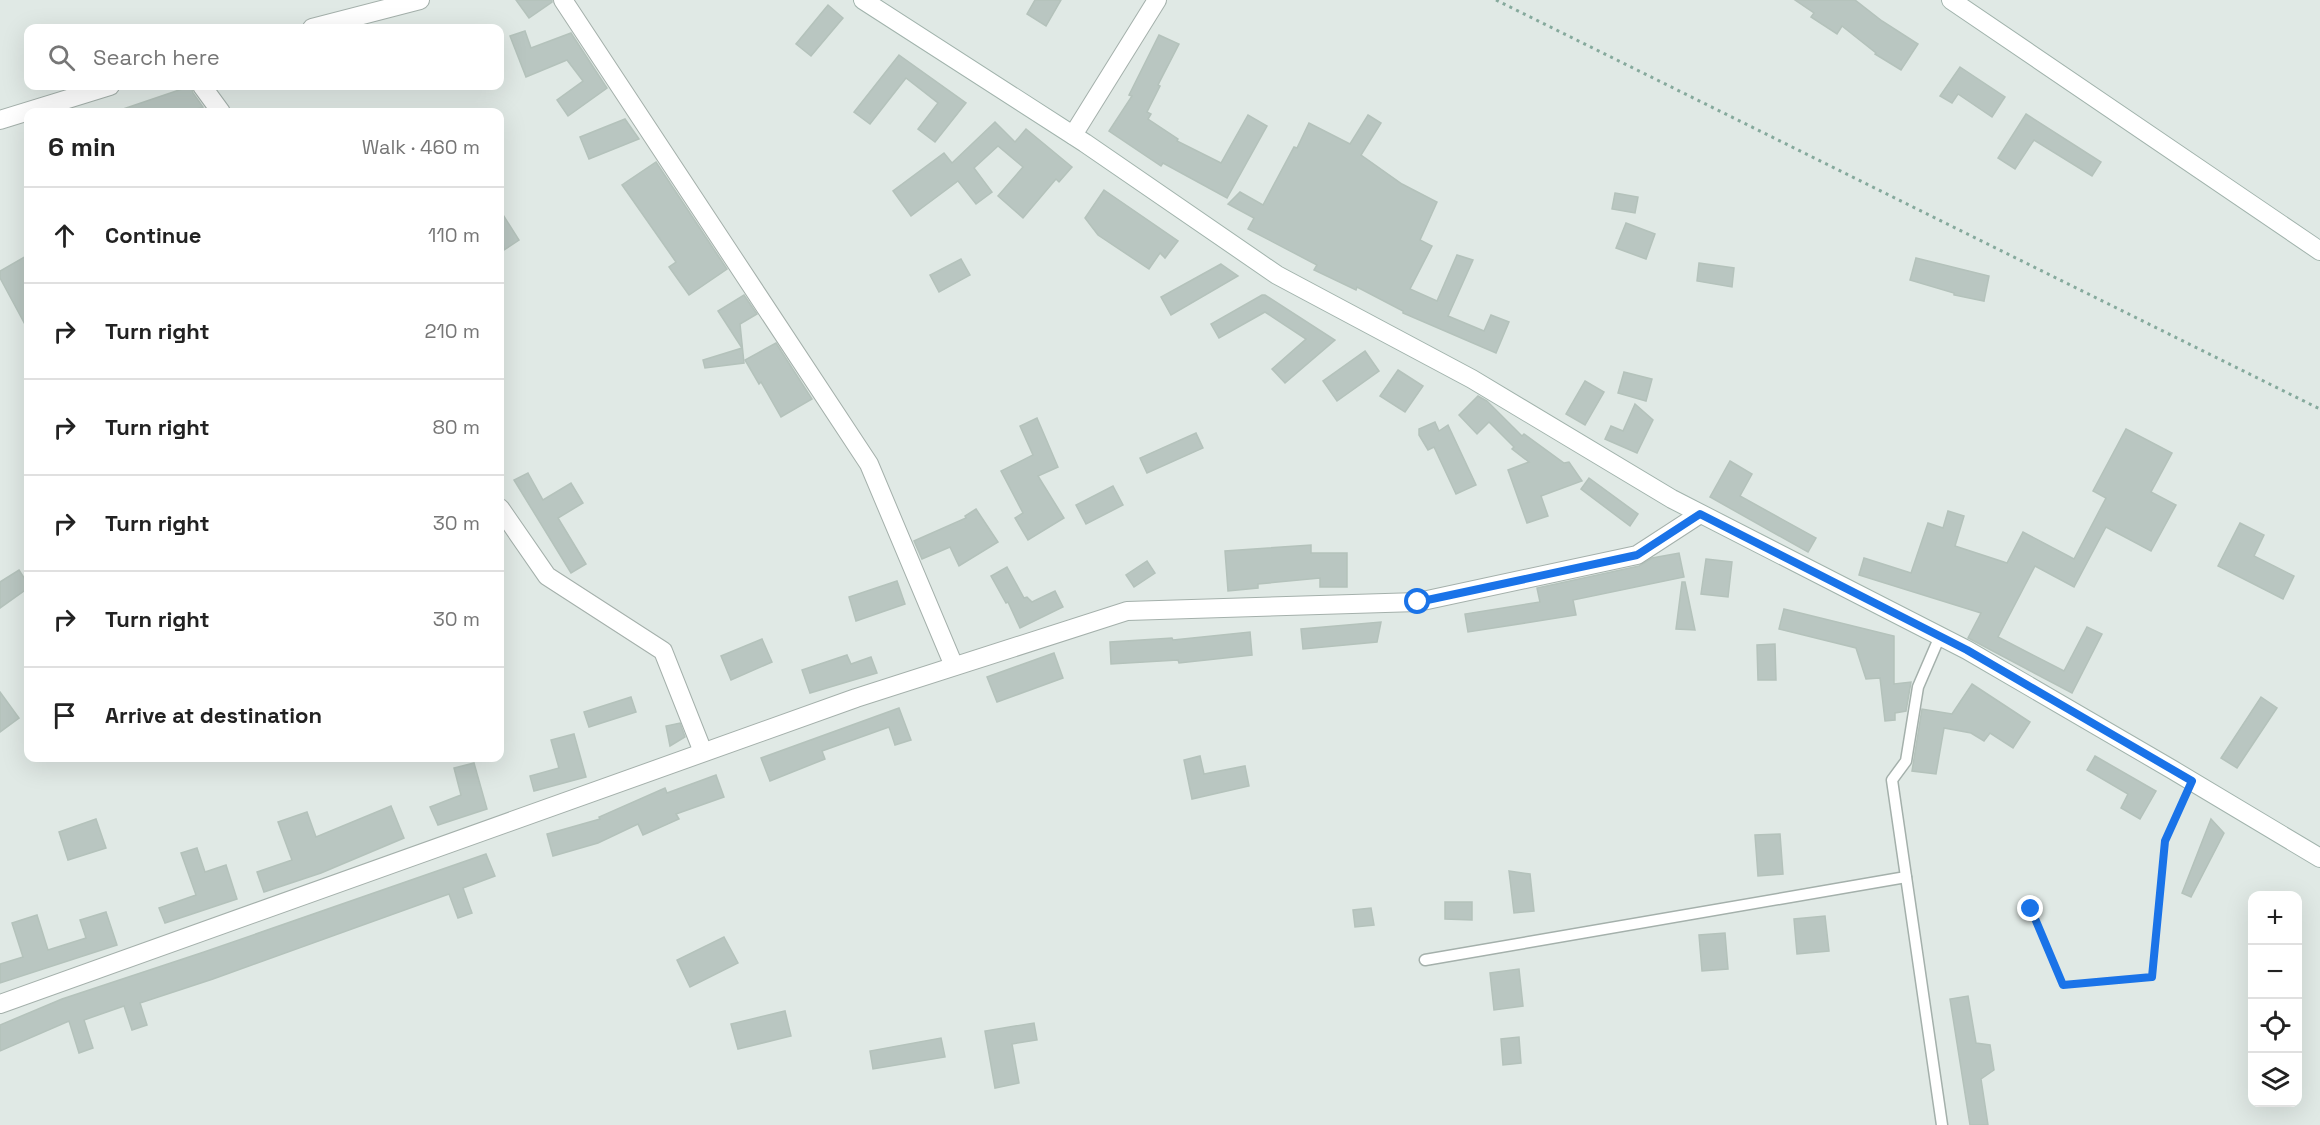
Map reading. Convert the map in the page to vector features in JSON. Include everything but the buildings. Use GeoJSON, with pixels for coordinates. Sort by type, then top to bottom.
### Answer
{"type":"FeatureCollection","features":[{"type":"Feature","properties":{"kind":"street"},"geometry":{"type":"LineString","coordinates":[[327,24],[420,0]]}},
{"type":"Feature","properties":{"kind":"street"},"geometry":{"type":"LineString","coordinates":[[564,0],[869,464],[954,666]]}},
{"type":"Feature","properties":{"kind":"street"},"geometry":{"type":"LineString","coordinates":[[863,0],[1073,135],[1277,275],[1473,379],[1672,499],[1940,636],[2192,781],[2320,858]]}},
{"type":"Feature","properties":{"kind":"street"},"geometry":{"type":"LineString","coordinates":[[1073,135],[1157,0]]}},
{"type":"Feature","properties":{"kind":"street"},"geometry":{"type":"LineString","coordinates":[[1951,0],[2320,251]]}},
{"type":"Feature","properties":{"kind":"street"},"geometry":{"type":"LineString","coordinates":[[39,108],[97,90]]}},
{"type":"Feature","properties":{"kind":"street"},"geometry":{"type":"LineString","coordinates":[[204,90],[217,108]]}},
{"type":"Feature","properties":{"kind":"street"},"geometry":{"type":"LineString","coordinates":[[0,120],[24,113]]}},
{"type":"Feature","properties":{"kind":"street"},"geometry":{"type":"LineString","coordinates":[[504,514],[547,576],[663,651],[703,752]]}},
{"type":"Feature","properties":{"kind":"street"},"geometry":{"type":"LineString","coordinates":[[0,1004],[856,698],[1127,610],[1418,602],[1637,555],[1700,514]]}},
{"type":"Feature","properties":{"kind":"lane"},"geometry":{"type":"LineString","coordinates":[[1940,636],[1918,687],[1906,761],[1892,780],[1942,1125]]}},
{"type":"Feature","properties":{"kind":"lane"},"geometry":{"type":"LineString","coordinates":[[1425,960],[1906,877]]}},
{"type":"Feature","properties":{"kind":"path"},"geometry":{"type":"LineString","coordinates":[[1497,0],[2320,409]]}},
{"type":"Feature","properties":{"kind":"path"},"geometry":{"type":"LineString","coordinates":[[2031,909],[2063,985],[2152,977],[2165,841],[2192,781]]}},
{"type":"Feature","properties":{"kind":"route"},"geometry":{"type":"LineString","coordinates":[[1418,602],[1637,555],[1700,514],[1967,650],[2192,781],[2165,841],[2152,977],[2063,985],[2031,909]]}}]}
